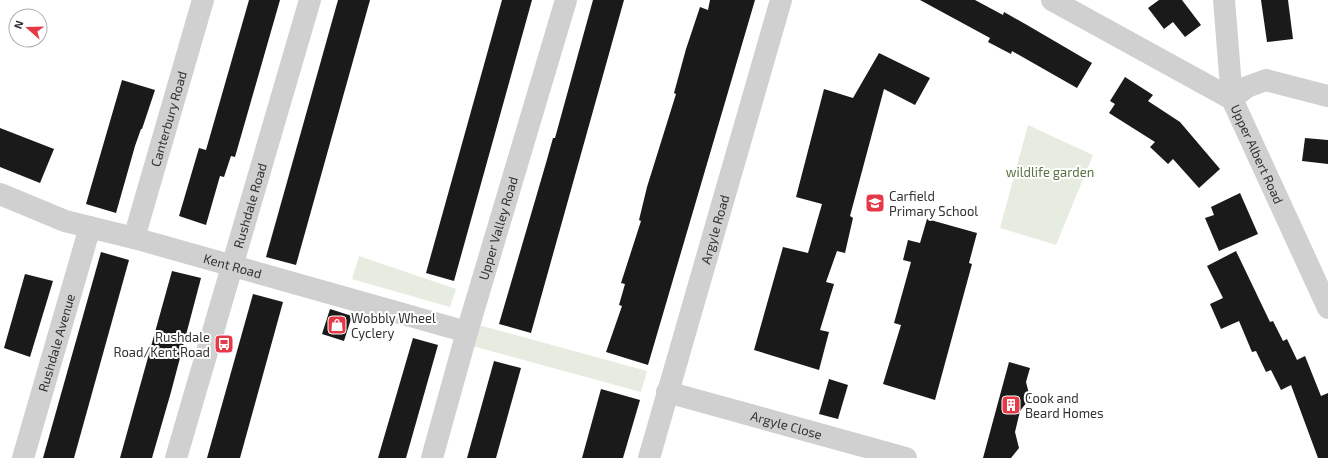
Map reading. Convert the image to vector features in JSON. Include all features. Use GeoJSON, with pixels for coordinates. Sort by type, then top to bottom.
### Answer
{"type":"FeatureCollection","features":[{"type":"Feature","properties":{"kind":"street","name":"Canterbury Road"},"geometry":{"type":"LineString","coordinates":[[134,238],[203,0]]}},
{"type":"Feature","properties":{"kind":"street","name":"Rushdale Road"},"geometry":{"type":"LineString","coordinates":[[176,458],[310,0]]}},
{"type":"Feature","properties":{"kind":"street","name":"Upper Valley Road"},"geometry":{"type":"LineString","coordinates":[[432,458],[467,332],[566,0]]}},
{"type":"Feature","properties":{"kind":"street","name":"Argyle Road"},"geometry":{"type":"LineString","coordinates":[[649,458],[781,0]]}},
{"type":"Feature","properties":{"kind":"street","name":"Upper Albert Road"},"geometry":{"type":"LineString","coordinates":[[1052,0],[1232,99],[1328,308]]}},
{"type":"Feature","properties":{"kind":"street"},"geometry":{"type":"LineString","coordinates":[[1224,0],[1232,99]]}},
{"type":"Feature","properties":{"kind":"street"},"geometry":{"type":"LineString","coordinates":[[1232,99],[1247,87],[1266,80],[1328,96]]}},
{"type":"Feature","properties":{"kind":"street","name":"Kent Road"},"geometry":{"type":"LineString","coordinates":[[0,194],[65,220],[467,332]]}},
{"type":"Feature","properties":{"kind":"street","name":"Rushdale Avenue"},"geometry":{"type":"LineString","coordinates":[[23,458],[90,227]]}},
{"type":"Feature","properties":{"kind":"street","name":"Argyle Close"},"geometry":{"type":"LineString","coordinates":[[667,392],[906,458]]}},
{"type":"Feature","properties":{"kind":"green space","name":"wildlife garden"},"geometry":{"type":"Polygon","coordinates":[[[1028,125],[1093,155],[1056,245],[1000,228],[1028,125]]]}},
{"type":"Feature","properties":{"kind":"green space"},"geometry":{"type":"Polygon","coordinates":[[[359,256],[456,289],[450,307],[352,279],[359,256]]]}},
{"type":"Feature","properties":{"kind":"green space"},"geometry":{"type":"Polygon","coordinates":[[[475,324],[647,371],[641,392],[469,345],[475,324]]]}},
{"type":"Feature","properties":{"kind":"building"},"geometry":{"type":"Polygon","coordinates":[[[249,0],[280,0],[235,157],[231,156],[224,177],[220,176],[206,225],[179,216],[199,148],[206,150],[249,0]]]}},
{"type":"Feature","properties":{"kind":"building"},"geometry":{"type":"Polygon","coordinates":[[[338,0],[370,0],[296,265],[266,257],[338,0]]]}},
{"type":"Feature","properties":{"kind":"building"},"geometry":{"type":"Polygon","coordinates":[[[502,0],[532,0],[454,281],[426,273],[502,0]]]}},
{"type":"Feature","properties":{"kind":"building"},"geometry":{"type":"Polygon","coordinates":[[[593,0],[624,0],[531,333],[499,324],[553,138],[555,138],[593,0]]]}},
{"type":"Feature","properties":{"kind":"building"},"geometry":{"type":"Polygon","coordinates":[[[710,0],[755,0],[648,365],[606,352],[622,306],[619,305],[625,284],[621,283],[641,221],[639,220],[647,187],[676,94],[674,93],[686,49],[700,7],[708,10],[710,0]]]}},
{"type":"Feature","properties":{"kind":"building"},"geometry":{"type":"Polygon","coordinates":[[[920,0],[975,0],[1003,15],[1004,12],[1092,63],[1077,88],[1012,51],[1011,54],[988,42],[990,38],[920,0]]]}},
{"type":"Feature","properties":{"kind":"building"},"geometry":{"type":"Polygon","coordinates":[[[1159,0],[1182,0],[1201,25],[1185,37],[1173,22],[1164,29],[1148,8],[1159,0]]]}},
{"type":"Feature","properties":{"kind":"building"},"geometry":{"type":"Polygon","coordinates":[[[1261,0],[1288,0],[1293,39],[1267,42],[1261,0]]]}},
{"type":"Feature","properties":{"kind":"building"},"geometry":{"type":"Polygon","coordinates":[[[879,53],[930,78],[915,105],[884,89],[850,216],[853,218],[845,253],[837,251],[826,282],[834,284],[820,330],[829,332],[819,370],[754,350],[783,247],[808,253],[822,204],[796,197],[824,89],[853,98],[879,53]]]}},
{"type":"Feature","properties":{"kind":"building"},"geometry":{"type":"Polygon","coordinates":[[[1125,77],[1153,95],[1148,101],[1180,122],[1220,169],[1199,188],[1173,159],[1168,164],[1150,147],[1155,142],[1109,113],[1115,104],[1110,101],[1125,77]]]}},
{"type":"Feature","properties":{"kind":"building"},"geometry":{"type":"Polygon","coordinates":[[[122,80],[155,90],[135,146],[116,213],[86,204],[122,80]]]}},
{"type":"Feature","properties":{"kind":"building"},"geometry":{"type":"Polygon","coordinates":[[[0,128],[54,149],[40,183],[0,167],[0,128]]]}},
{"type":"Feature","properties":{"kind":"building"},"geometry":{"type":"Polygon","coordinates":[[[1305,138],[1328,140],[1328,164],[1302,161],[1305,138]]]}},
{"type":"Feature","properties":{"kind":"building"},"geometry":{"type":"Polygon","coordinates":[[[1240,193],[1258,234],[1219,251],[1205,218],[1214,215],[1211,207],[1240,193]]]}},
{"type":"Feature","properties":{"kind":"building"},"geometry":{"type":"Polygon","coordinates":[[[927,219],[977,233],[969,263],[972,264],[935,400],[883,384],[901,325],[894,323],[911,262],[903,260],[908,240],[920,243],[927,219]]]}},
{"type":"Feature","properties":{"kind":"building"},"geometry":{"type":"Polygon","coordinates":[[[1236,251],[1270,322],[1273,321],[1283,341],[1287,339],[1297,360],[1305,356],[1321,396],[1328,393],[1328,458],[1318,458],[1291,385],[1281,390],[1271,370],[1266,372],[1256,351],[1252,352],[1239,321],[1221,329],[1210,304],[1223,298],[1207,266],[1236,251]]]}},
{"type":"Feature","properties":{"kind":"building"},"geometry":{"type":"Polygon","coordinates":[[[101,252],[129,260],[74,458],[43,458],[101,252]]]}},
{"type":"Feature","properties":{"kind":"building"},"geometry":{"type":"Polygon","coordinates":[[[172,271],[201,278],[171,392],[152,458],[120,458],[172,271]]]}},
{"type":"Feature","properties":{"kind":"building"},"geometry":{"type":"Polygon","coordinates":[[[25,274],[53,281],[30,357],[4,348],[25,274]]]}},
{"type":"Feature","properties":{"kind":"building"},"geometry":{"type":"Polygon","coordinates":[[[253,294],[283,302],[240,458],[207,458],[253,294]]]}},
{"type":"Feature","properties":{"kind":"building","name":"Wobbly Wheel Cyclery"},"geometry":{"type":"Polygon","coordinates":[[[330,309],[352,316],[344,341],[322,334],[330,309]]]}},
{"type":"Feature","properties":{"kind":"building"},"geometry":{"type":"Polygon","coordinates":[[[413,338],[438,345],[406,458],[378,458],[413,338]]]}},
{"type":"Feature","properties":{"kind":"building"},"geometry":{"type":"Polygon","coordinates":[[[494,361],[521,368],[496,458],[467,458],[494,361]]]}},
{"type":"Feature","properties":{"kind":"building","name":"Cook and Beard Homes"},"geometry":{"type":"Polygon","coordinates":[[[1009,362],[1030,368],[1026,382],[1030,398],[1020,411],[1015,432],[1019,448],[1011,458],[983,458],[1009,362]]]}},
{"type":"Feature","properties":{"kind":"building"},"geometry":{"type":"Polygon","coordinates":[[[829,379],[848,385],[838,419],[819,414],[829,379]]]}},
{"type":"Feature","properties":{"kind":"building"},"geometry":{"type":"Polygon","coordinates":[[[601,389],[640,400],[623,458],[582,458],[601,389]]]}},
{"type":"Feature","properties":{"kind":"place","name":"Carfield Primary School"},"geometry":{"type":"Point","coordinates":[875,203]}},
{"type":"Feature","properties":{"kind":"place","name":"Wobbly Wheel Cyclery"},"geometry":{"type":"Point","coordinates":[337,325]}},
{"type":"Feature","properties":{"kind":"place","name":"Rushdale Road/Kent Road"},"geometry":{"type":"Point","coordinates":[224,344]}},
{"type":"Feature","properties":{"kind":"place","name":"Cook and Beard Homes"},"geometry":{"type":"Point","coordinates":[1011,405]}}]}
